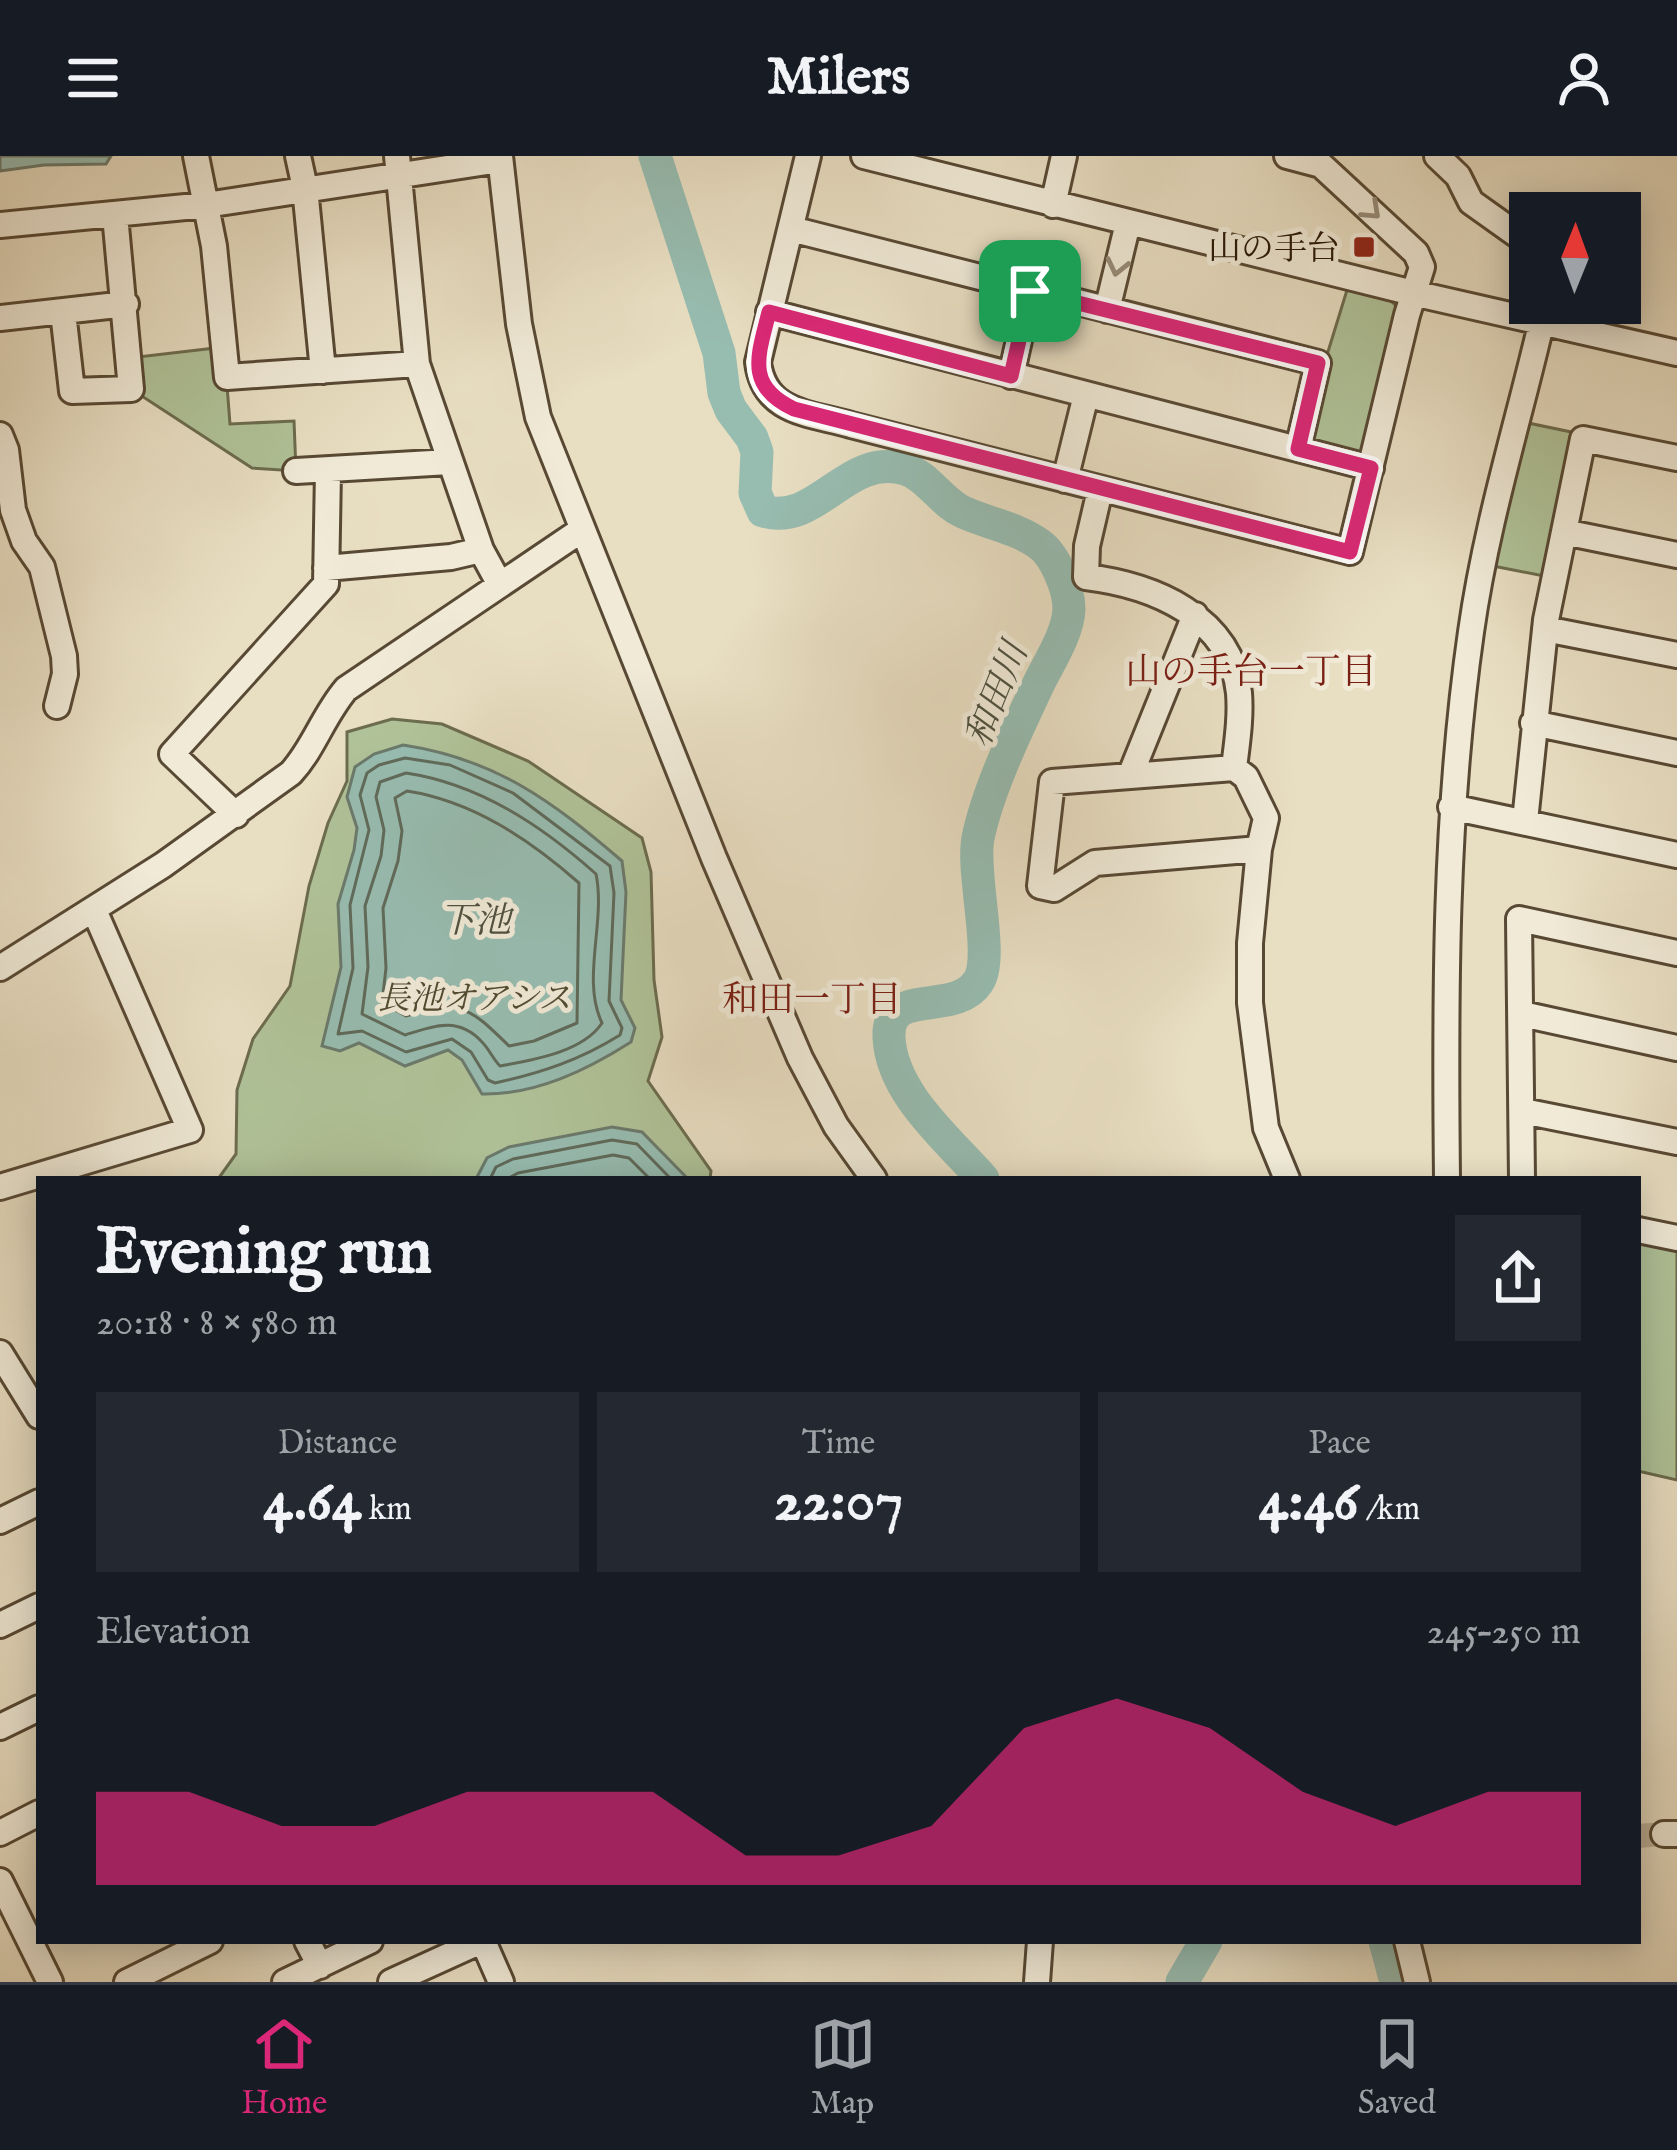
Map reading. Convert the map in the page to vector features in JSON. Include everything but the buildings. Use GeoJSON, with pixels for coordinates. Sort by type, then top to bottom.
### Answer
{"type":"FeatureCollection","features":[{"type":"Feature","properties":{"kind":"street"},"geometry":{"type":"LineString","coordinates":[[196,156],[214,245],[226,376],[417,364]]}},
{"type":"Feature","properties":{"kind":"street"},"geometry":{"type":"LineString","coordinates":[[298,156],[323,370]]}},
{"type":"Feature","properties":{"kind":"street"},"geometry":{"type":"LineString","coordinates":[[808,156],[758,362],[761,384],[773,399],[851,425],[1350,552],[1422,267],[1416,253],[1321,165],[1287,156]]}},
{"type":"Feature","properties":{"kind":"street"},"geometry":{"type":"LineString","coordinates":[[864,156],[1413,293],[1509,308]]}},
{"type":"Feature","properties":{"kind":"street"},"geometry":{"type":"LineString","coordinates":[[1053,205],[1064,156]]}},
{"type":"Feature","properties":{"kind":"street"},"geometry":{"type":"LineString","coordinates":[[1437,156],[1458,176],[1471,202],[1509,229]]}},
{"type":"Feature","properties":{"kind":"street"},"geometry":{"type":"LineString","coordinates":[[0,225],[206,205],[398,165],[500,158],[530,390],[580,531],[800,1058],[836,1126],[872,1176]]}},
{"type":"Feature","properties":{"kind":"street"},"geometry":{"type":"LineString","coordinates":[[398,165],[417,364],[448,462],[481,550],[499,583]]}},
{"type":"Feature","properties":{"kind":"street"},"geometry":{"type":"LineString","coordinates":[[63,312],[72,392],[131,389],[115,215]]}},
{"type":"Feature","properties":{"kind":"street"},"geometry":{"type":"LineString","coordinates":[[1107,310],[1128,223]]}},
{"type":"Feature","properties":{"kind":"street"},"geometry":{"type":"LineString","coordinates":[[790,230],[1318,363],[1298,449]]}},
{"type":"Feature","properties":{"kind":"street"},"geometry":{"type":"LineString","coordinates":[[1011,376],[1030,291]]}},
{"type":"Feature","properties":{"kind":"street"},"geometry":{"type":"LineString","coordinates":[[0,318],[126,304]]}},
{"type":"Feature","properties":{"kind":"street"},"geometry":{"type":"LineString","coordinates":[[769,312],[1371,468]]}},
{"type":"Feature","properties":{"kind":"street"},"geometry":{"type":"LineString","coordinates":[[1447,1176],[1451,807],[1483,564],[1501,473],[1541,324]]}},
{"type":"Feature","properties":{"kind":"street"},"geometry":{"type":"LineString","coordinates":[[1578,324],[1677,353]]}},
{"type":"Feature","properties":{"kind":"street"},"geometry":{"type":"LineString","coordinates":[[1065,480],[1086,395]]}},
{"type":"Feature","properties":{"kind":"street"},"geometry":{"type":"LineString","coordinates":[[0,435],[13,510],[24,541],[42,567],[64,656],[57,706]]}},
{"type":"Feature","properties":{"kind":"street"},"geometry":{"type":"LineString","coordinates":[[1525,821],[1545,629],[1583,439],[1677,458]]}},
{"type":"Feature","properties":{"kind":"street"},"geometry":{"type":"LineString","coordinates":[[296,471],[448,462]]}},
{"type":"Feature","properties":{"kind":"street"},"geometry":{"type":"LineString","coordinates":[[236,815],[172,754],[326,584],[328,471]]}},
{"type":"Feature","properties":{"kind":"street"},"geometry":{"type":"LineString","coordinates":[[1100,490],[1087,546],[1086,577],[1152,591],[1195,615],[1214,633],[1238,687],[1234,768]]}},
{"type":"Feature","properties":{"kind":"street"},"geometry":{"type":"LineString","coordinates":[[0,968],[236,815],[307,756],[324,715],[346,689],[580,531]]}},
{"type":"Feature","properties":{"kind":"street"},"geometry":{"type":"LineString","coordinates":[[1564,532],[1677,555]]}},
{"type":"Feature","properties":{"kind":"street"},"geometry":{"type":"LineString","coordinates":[[326,568],[481,550]]}},
{"type":"Feature","properties":{"kind":"street"},"geometry":{"type":"LineString","coordinates":[[1130,776],[1195,615]]}},
{"type":"Feature","properties":{"kind":"street"},"geometry":{"type":"LineString","coordinates":[[1545,629],[1677,655]]}},
{"type":"Feature","properties":{"kind":"street"},"geometry":{"type":"LineString","coordinates":[[1533,723],[1677,753]]}},
{"type":"Feature","properties":{"kind":"street"},"geometry":{"type":"LineString","coordinates":[[1259,849],[1095,863],[1054,889],[1040,886],[1052,782],[1234,768],[1246,777],[1266,818],[1250,943],[1250,1003],[1265,1128],[1286,1176]]}},
{"type":"Feature","properties":{"kind":"street"},"geometry":{"type":"LineString","coordinates":[[1451,807],[1677,855]]}},
{"type":"Feature","properties":{"kind":"street"},"geometry":{"type":"LineString","coordinates":[[37,1176],[190,1130],[94,910]]}},
{"type":"Feature","properties":{"kind":"street"},"geometry":{"type":"LineString","coordinates":[[1522,1176],[1519,919],[1677,953]]}},
{"type":"Feature","properties":{"kind":"street"},"geometry":{"type":"LineString","coordinates":[[1522,1014],[1677,1048]]}},
{"type":"Feature","properties":{"kind":"street"},"geometry":{"type":"LineString","coordinates":[[1523,1111],[1677,1142]]}},
{"type":"Feature","properties":{"kind":"street"},"geometry":{"type":"LineString","coordinates":[[0,1187],[36,1176]]}},
{"type":"Feature","properties":{"kind":"street"},"geometry":{"type":"LineString","coordinates":[[1641,1231],[1677,1238]]}},
{"type":"Feature","properties":{"kind":"street"},"geometry":{"type":"LineString","coordinates":[[0,1353],[36,1411]]}},
{"type":"Feature","properties":{"kind":"street"},"geometry":{"type":"LineString","coordinates":[[0,1520],[36,1503]]}},
{"type":"Feature","properties":{"kind":"street"},"geometry":{"type":"LineString","coordinates":[[0,1625],[36,1607]]}},
{"type":"Feature","properties":{"kind":"street"},"geometry":{"type":"LineString","coordinates":[[0,1727],[36,1709]]}},
{"type":"Feature","properties":{"kind":"street"},"geometry":{"type":"LineString","coordinates":[[0,1833],[36,1815]]}},
{"type":"Feature","properties":{"kind":"street"},"geometry":{"type":"LineString","coordinates":[[0,1881],[30,1921]]}},
{"type":"Feature","properties":{"kind":"street"},"geometry":{"type":"LineString","coordinates":[[38,1944],[50,1982]]}},
{"type":"Feature","properties":{"kind":"street"},"geometry":{"type":"LineString","coordinates":[[127,1982],[204,1944]]}},
{"type":"Feature","properties":{"kind":"street"},"geometry":{"type":"LineString","coordinates":[[309,1944],[320,1966]]}},
{"type":"Feature","properties":{"kind":"street"},"geometry":{"type":"LineString","coordinates":[[285,1982],[364,1944]]}},
{"type":"Feature","properties":{"kind":"street"},"geometry":{"type":"LineString","coordinates":[[400,1980],[476,1944]]}},
{"type":"Feature","properties":{"kind":"street"},"geometry":{"type":"LineString","coordinates":[[483,1944],[501,1982]]}},
{"type":"Feature","properties":{"kind":"street"},"geometry":{"type":"LineString","coordinates":[[1037,1982],[1040,1944]]}},
{"type":"Feature","properties":{"kind":"street"},"geometry":{"type":"LineString","coordinates":[[1408,1944],[1417,1982]]}},
{"type":"Feature","properties":{"kind":"green space"},"geometry":{"type":"Polygon","coordinates":[[[1347,290],[1391,301],[1407,315],[1371,468],[1298,449],[1347,290]]]}},
{"type":"Feature","properties":{"kind":"green space"},"geometry":{"type":"Polygon","coordinates":[[[224,347],[230,424],[294,421],[296,471],[252,468],[131,389],[129,358],[224,347]]]}},
{"type":"Feature","properties":{"kind":"green space"},"geometry":{"type":"Polygon","coordinates":[[[1514,420],[1576,433],[1554,578],[1483,564],[1514,420]]]}},
{"type":"Feature","properties":{"kind":"green space","name":"長池オアシス"},"geometry":{"type":"Polygon","coordinates":[[[392,719],[442,724],[528,761],[642,838],[651,872],[654,980],[662,1037],[648,1081],[710,1176],[220,1176],[236,1154],[237,1090],[253,1039],[290,986],[309,886],[347,781],[347,732],[392,719]]]}},
{"type":"Feature","properties":{"kind":"green space"},"geometry":{"type":"Polygon","coordinates":[[[1641,1231],[1677,1238],[1677,1480],[1641,1472],[1641,1231]]]}},
{"type":"Feature","properties":{"kind":"water"},"geometry":{"type":"Polygon","coordinates":[[[0,156],[111,156],[106,164],[0,171],[0,156]]]}},
{"type":"Feature","properties":{"kind":"water","name":"下池"},"geometry":{"type":"Polygon","coordinates":[[[403,745],[495,772],[546,802],[622,861],[626,892],[621,1000],[635,1028],[631,1042],[560,1079],[522,1090],[482,1094],[462,1060],[448,1050],[405,1066],[359,1043],[340,1051],[322,1046],[341,967],[338,904],[357,828],[347,797],[355,767],[374,754],[403,745]]]}},
{"type":"Feature","properties":{"kind":"water"},"geometry":{"type":"Polygon","coordinates":[[[612,1127],[642,1132],[685,1176],[478,1176],[487,1158],[509,1147],[612,1127]]]}},
{"type":"Feature","properties":{"kind":"waterway","name":"和田川"},"geometry":{"type":"LineString","coordinates":[[655,156],[719,353],[724,393],[757,452],[755,493],[763,511],[800,509],[866,471],[905,469],[963,512],[1039,544],[1064,583],[1069,609],[1065,628],[1004,760],[978,838],[983,970],[967,993],[910,1006],[891,1021],[892,1058],[900,1077],[939,1132],[980,1176]]}},
{"type":"Feature","properties":{"kind":"waterway","name":"和田川"},"geometry":{"type":"LineString","coordinates":[[1182,1982],[1204,1944]]}},
{"type":"Feature","properties":{"kind":"waterway"},"geometry":{"type":"LineString","coordinates":[[1386,1944],[1396,1982]]}},
{"type":"Feature","properties":{"kind":"tunnel"},"geometry":{"type":"LineString","coordinates":[[1641,1836],[1664,1834]]}},
{"type":"Feature","properties":{"kind":"place","name":"山の手台"},"geometry":{"type":"Point","coordinates":[1364,247]}},
{"type":"Feature","properties":{"kind":"district","name":"山の手台一丁目"},"geometry":{"type":"Point","coordinates":[1251,670]}},
{"type":"Feature","properties":{"kind":"district","name":"和田一丁目"},"geometry":{"type":"Point","coordinates":[812,998]}},
{"type":"Feature","properties":{"kind":"route"},"geometry":{"type":"LineString","coordinates":[[1030,291],[1318,363],[1298,449],[1371,468],[1350,552],[794,409],[773,399],[761,384],[758,362],[769,312],[1011,376],[1030,291]]}}]}
